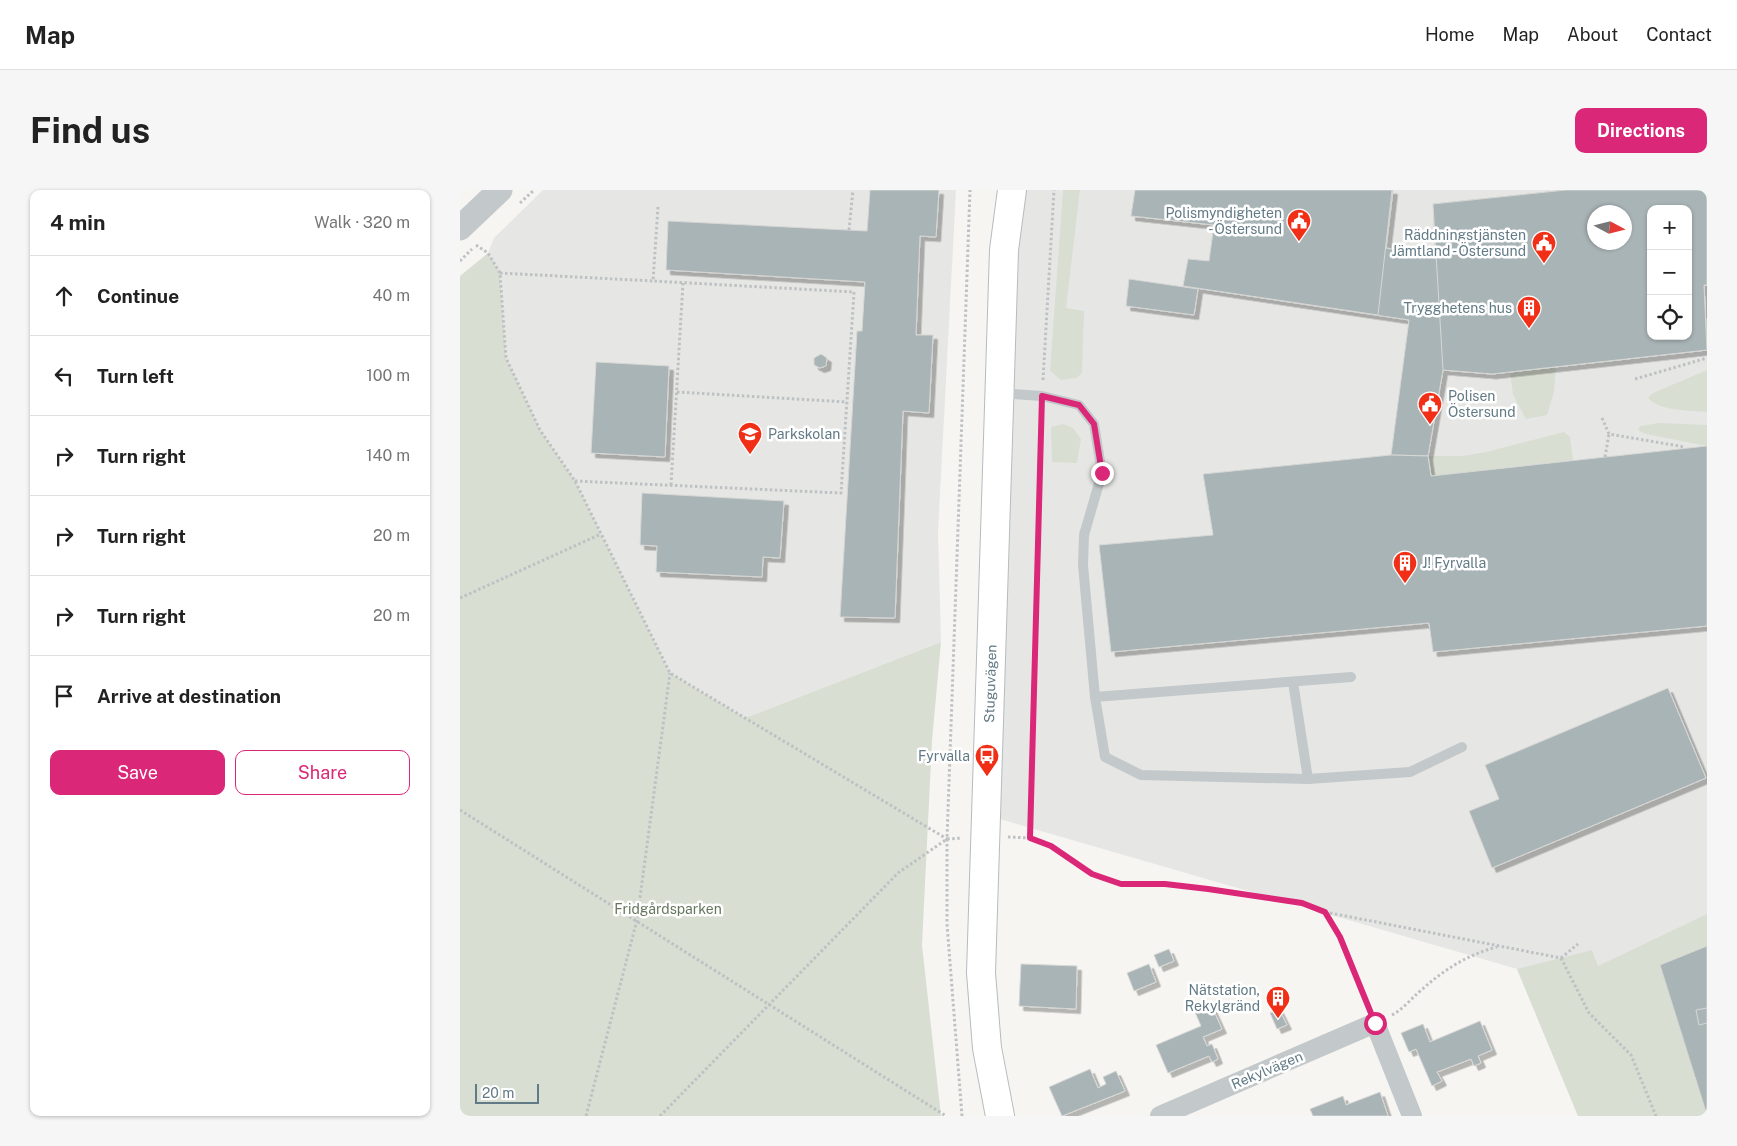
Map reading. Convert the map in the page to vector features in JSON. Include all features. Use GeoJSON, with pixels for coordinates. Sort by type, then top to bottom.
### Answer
{"type":"FeatureCollection","features":[{"type":"Feature","properties":{"kind":"main road","name":"Stuguvägen"},"geometry":{"type":"LineString","coordinates":[[997,190],[1004,250]]}},
{"type":"Feature","properties":{"kind":"main road","name":"Stuguvägen"},"geometry":{"type":"LineString","coordinates":[[1000,1116],[987,1048],[981,973],[1004,250],[1012,190]]}},
{"type":"Feature","properties":{"kind":"street"},"geometry":{"type":"LineString","coordinates":[[468,236],[500,190]]}},
{"type":"Feature","properties":{"kind":"street"},"geometry":{"type":"LineString","coordinates":[[1375,1023],[1412,1116]]}},
{"type":"Feature","properties":{"kind":"street","name":"Rekylvägen"},"geometry":{"type":"LineString","coordinates":[[1160,1116],[1375,1023]]}},
{"type":"Feature","properties":{"kind":"lane"},"geometry":{"type":"LineString","coordinates":[[999,393],[1042,396],[1079,405],[1094,424],[1102,473],[1084,535],[1083,565],[1104,757],[1141,775],[1308,779],[1410,772],[1462,747]]}},
{"type":"Feature","properties":{"kind":"lane"},"geometry":{"type":"LineString","coordinates":[[1096,697],[1352,677]]}},
{"type":"Feature","properties":{"kind":"lane"},"geometry":{"type":"LineString","coordinates":[[1293,682],[1308,779]]}},
{"type":"Feature","properties":{"kind":"path"},"geometry":{"type":"LineString","coordinates":[[849,230],[853,190]]}},
{"type":"Feature","properties":{"kind":"path"},"geometry":{"type":"LineString","coordinates":[[962,1116],[947,924],[947,839],[970,190]]}},
{"type":"Feature","properties":{"kind":"path"},"geometry":{"type":"LineString","coordinates":[[1054,190],[1042,396],[1030,838],[1051,846],[1092,874],[1121,884],[1165,884],[1302,903],[1325,912],[1351,915],[1497,947],[1561,958],[1578,944]]}},
{"type":"Feature","properties":{"kind":"path"},"geometry":{"type":"LineString","coordinates":[[653,281],[658,206]]}},
{"type":"Feature","properties":{"kind":"path"},"geometry":{"type":"LineString","coordinates":[[468,236],[488,253],[500,273],[506,358],[540,430],[574,481],[670,673],[947,839]]}},
{"type":"Feature","properties":{"kind":"path"},"geometry":{"type":"LineString","coordinates":[[500,273],[854,292],[841,493],[574,481]]}},
{"type":"Feature","properties":{"kind":"path"},"geometry":{"type":"LineString","coordinates":[[671,485],[683,283]]}},
{"type":"Feature","properties":{"kind":"path"},"geometry":{"type":"LineString","coordinates":[[1635,379],[1707,358]]}},
{"type":"Feature","properties":{"kind":"path"},"geometry":{"type":"LineString","coordinates":[[676,392],[847,402]]}},
{"type":"Feature","properties":{"kind":"path"},"geometry":{"type":"LineString","coordinates":[[1602,418],[1609,434],[1605,457]]}},
{"type":"Feature","properties":{"kind":"path"},"geometry":{"type":"LineString","coordinates":[[1609,434],[1685,446]]}},
{"type":"Feature","properties":{"kind":"path"},"geometry":{"type":"LineString","coordinates":[[460,598],[601,534]]}},
{"type":"Feature","properties":{"kind":"path"},"geometry":{"type":"LineString","coordinates":[[586,1116],[637,920],[670,673]]}},
{"type":"Feature","properties":{"kind":"path"},"geometry":{"type":"LineString","coordinates":[[460,810],[946,1116]]}},
{"type":"Feature","properties":{"kind":"path"},"geometry":{"type":"LineString","coordinates":[[660,1116],[898,874],[947,839]]}},
{"type":"Feature","properties":{"kind":"path"},"geometry":{"type":"LineString","coordinates":[[1325,912],[1340,937],[1375,1023],[1397,1013],[1436,977],[1458,962],[1478,952],[1497,947]]}},
{"type":"Feature","properties":{"kind":"path"},"geometry":{"type":"LineString","coordinates":[[1561,958],[1589,1014],[1631,1055],[1656,1116]]}},
{"type":"Feature","properties":{"kind":"shaded area","name":"Parkskolan"},"geometry":{"type":"Polygon","coordinates":[[[543,190],[956,190],[938,532],[941,642],[745,718],[670,673],[575,481],[540,430],[506,358],[500,273],[488,253],[494,238],[543,190]]]}},
{"type":"Feature","properties":{"kind":"shaded area","name":"Fyrvalla"},"geometry":{"type":"Polygon","coordinates":[[[1012,190],[1707,190],[1707,1116],[1578,1116],[1517,969],[986,815],[1012,190]]]}},
{"type":"Feature","properties":{"kind":"green space"},"geometry":{"type":"Polygon","coordinates":[[[1063,190],[1080,190],[1066,308],[1084,311],[1082,373],[1076,378],[1061,380],[1050,371],[1063,190]]]}},
{"type":"Feature","properties":{"kind":"green space","name":"Fridgårdsparken"},"geometry":{"type":"Polygon","coordinates":[[[488,253],[500,273],[506,358],[540,430],[575,481],[670,673],[745,718],[941,642],[932,741],[922,945],[941,1116],[460,1116],[460,276],[488,253]]]}},
{"type":"Feature","properties":{"kind":"green space"},"geometry":{"type":"Polygon","coordinates":[[[1556,367],[1554,392],[1547,415],[1526,419],[1513,395],[1510,372],[1556,367]]]}},
{"type":"Feature","properties":{"kind":"green space"},"geometry":{"type":"Polygon","coordinates":[[[1707,370],[1707,412],[1668,408],[1654,403],[1648,398],[1653,393],[1707,370]]]}},
{"type":"Feature","properties":{"kind":"green space"},"geometry":{"type":"Polygon","coordinates":[[[1659,423],[1707,425],[1707,446],[1646,434],[1638,430],[1640,426],[1659,423]]]}},
{"type":"Feature","properties":{"kind":"green space"},"geometry":{"type":"Polygon","coordinates":[[[1063,424],[1073,428],[1081,439],[1077,463],[1052,462],[1051,427],[1063,424]]]}},
{"type":"Feature","properties":{"kind":"green space"},"geometry":{"type":"Polygon","coordinates":[[[1564,432],[1570,437],[1573,460],[1431,476],[1428,456],[1463,456],[1486,452],[1564,432]]]}},
{"type":"Feature","properties":{"kind":"green space"},"geometry":{"type":"Polygon","coordinates":[[[1707,914],[1707,1116],[1578,1116],[1517,969],[1592,950],[1598,966],[1707,914]]]}},
{"type":"Feature","properties":{"kind":"building"},"geometry":{"type":"Polygon","coordinates":[[[870,190],[939,190],[936,237],[920,236],[916,335],[933,335],[929,413],[903,411],[895,618],[840,617],[857,331],[862,331],[865,282],[666,270],[668,221],[867,231],[870,190]]]}},
{"type":"Feature","properties":{"kind":"building","name":"Trygghetens hus"},"geometry":{"type":"Polygon","coordinates":[[[1135,190],[1393,190],[1386,248],[1417,254],[1435,251],[1433,204],[1566,190],[1707,190],[1707,285],[1704,285],[1707,350],[1492,374],[1443,370],[1428,456],[1391,455],[1409,320],[1183,286],[1188,259],[1209,261],[1214,225],[1131,216],[1135,190]]]}},
{"type":"Feature","properties":{"kind":"building","name":"Polismyndigheten - Östersund"},"geometry":{"type":"Polygon","coordinates":[[[1135,190],[1392,190],[1378,315],[1183,286],[1188,259],[1209,261],[1214,225],[1131,216],[1135,190]]]}},
{"type":"Feature","properties":{"kind":"building","name":"Räddningstjänsten Jämtland - Östersund"},"geometry":{"type":"Polygon","coordinates":[[[1566,190],[1707,190],[1707,285],[1704,285],[1707,350],[1492,374],[1443,370],[1433,204],[1566,190]]]}},
{"type":"Feature","properties":{"kind":"building"},"geometry":{"type":"Polygon","coordinates":[[[1129,279],[1198,289],[1194,315],[1126,306],[1129,279]]]}},
{"type":"Feature","properties":{"kind":"building"},"geometry":{"type":"Polygon","coordinates":[[[821,354],[827,358],[826,366],[820,368],[814,365],[814,358],[821,354]]]}},
{"type":"Feature","properties":{"kind":"building"},"geometry":{"type":"Polygon","coordinates":[[[596,362],[669,366],[665,457],[591,453],[596,362]]]}},
{"type":"Feature","properties":{"kind":"building","name":"J! Fyrvalla"},"geometry":{"type":"Polygon","coordinates":[[[1707,446],[1707,626],[1433,652],[1429,623],[1111,652],[1099,545],[1213,535],[1203,474],[1391,455],[1428,456],[1431,476],[1707,446]]]}},
{"type":"Feature","properties":{"kind":"building"},"geometry":{"type":"Polygon","coordinates":[[[642,493],[784,501],[780,558],[763,557],[762,577],[656,572],[657,546],[640,545],[642,493]]]}},
{"type":"Feature","properties":{"kind":"building"},"geometry":{"type":"Polygon","coordinates":[[[1668,688],[1706,778],[1492,868],[1469,811],[1499,799],[1485,765],[1668,688]]]}},
{"type":"Feature","properties":{"kind":"building"},"geometry":{"type":"Polygon","coordinates":[[[1707,946],[1707,1112],[1706,1112],[1660,965],[1707,946]]]}},
{"type":"Feature","properties":{"kind":"building"},"geometry":{"type":"Polygon","coordinates":[[[1169,949],[1174,961],[1159,967],[1154,955],[1169,949]]]}},
{"type":"Feature","properties":{"kind":"building"},"geometry":{"type":"Polygon","coordinates":[[[1021,964],[1077,966],[1076,1009],[1019,1006],[1021,964]]]}},
{"type":"Feature","properties":{"kind":"building"},"geometry":{"type":"Polygon","coordinates":[[[1149,964],[1156,982],[1134,991],[1127,973],[1149,964]]]}},
{"type":"Feature","properties":{"kind":"building"},"geometry":{"type":"Polygon","coordinates":[[[1211,1005],[1222,1029],[1203,1037],[1207,1046],[1212,1044],[1218,1059],[1212,1062],[1209,1056],[1168,1073],[1156,1045],[1201,1026],[1195,1012],[1211,1005]]]}},
{"type":"Feature","properties":{"kind":"building"},"geometry":{"type":"Polygon","coordinates":[[[1707,1008],[1707,1023],[1699,1025],[1696,1010],[1707,1008]]]}},
{"type":"Feature","properties":{"kind":"building","name":"Nätstation, Rekylgränd"},"geometry":{"type":"Polygon","coordinates":[[[1279,1009],[1287,1025],[1277,1029],[1270,1013],[1279,1009]]]}},
{"type":"Feature","properties":{"kind":"building"},"geometry":{"type":"Polygon","coordinates":[[[1480,1021],[1492,1050],[1478,1056],[1481,1063],[1474,1066],[1471,1059],[1437,1072],[1442,1081],[1432,1086],[1416,1049],[1409,1052],[1401,1033],[1423,1024],[1430,1042],[1480,1021]]]}},
{"type":"Feature","properties":{"kind":"building"},"geometry":{"type":"Polygon","coordinates":[[[1090,1069],[1098,1088],[1106,1084],[1103,1077],[1116,1071],[1125,1091],[1062,1116],[1049,1087],[1090,1069]]]}},
{"type":"Feature","properties":{"kind":"building"},"geometry":{"type":"Polygon","coordinates":[[[1380,1092],[1388,1116],[1313,1116],[1310,1109],[1343,1096],[1346,1105],[1380,1092]]]}},
{"type":"Feature","properties":{"kind":"place","name":"Polismyndigheten - Östersund"},"geometry":{"type":"Point","coordinates":[1299,242]}},
{"type":"Feature","properties":{"kind":"place","name":"Räddningstjänsten Jämtland - Östersund"},"geometry":{"type":"Point","coordinates":[1544,264]}},
{"type":"Feature","properties":{"kind":"place","name":"Trygghetens hus"},"geometry":{"type":"Point","coordinates":[1529,329]}},
{"type":"Feature","properties":{"kind":"place","name":"Polisen Östersund"},"geometry":{"type":"Point","coordinates":[1430,425]}},
{"type":"Feature","properties":{"kind":"place","name":"Parkskolan"},"geometry":{"type":"Point","coordinates":[750,455]}},
{"type":"Feature","properties":{"kind":"place","name":"J! Fyrvalla"},"geometry":{"type":"Point","coordinates":[1405,584]}},
{"type":"Feature","properties":{"kind":"place","name":"Fyrvalla"},"geometry":{"type":"Point","coordinates":[987,777]}},
{"type":"Feature","properties":{"kind":"place","name":"Nätstation, Rekylgränd"},"geometry":{"type":"Point","coordinates":[1278,1019]}},
{"type":"Feature","properties":{"kind":"route"},"geometry":{"type":"LineString","coordinates":[[1102,473],[1094,424],[1079,405],[1042,396],[1030,838],[1051,846],[1092,874],[1121,884],[1165,884],[1208,889],[1302,903],[1325,912],[1340,937],[1375,1023]]}}]}
